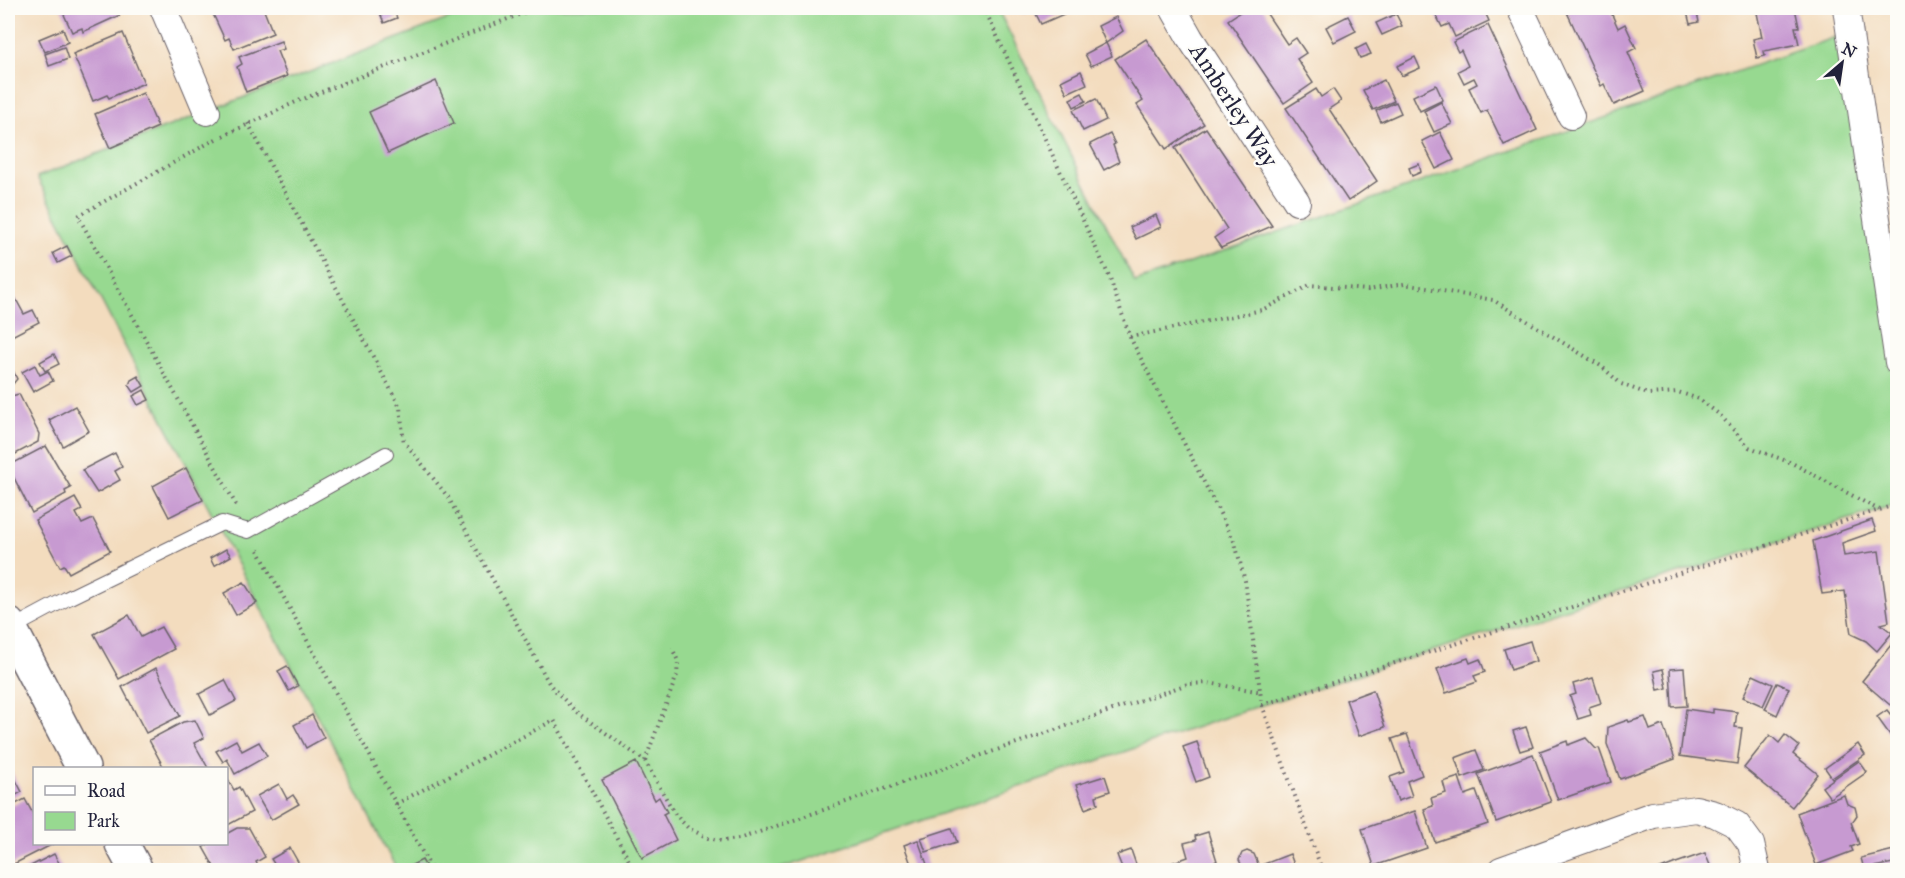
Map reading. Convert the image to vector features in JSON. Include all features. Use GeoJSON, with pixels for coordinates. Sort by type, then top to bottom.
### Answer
{"type":"FeatureCollection","features":[{"type":"Feature","properties":{"kind":"main road"},"geometry":{"type":"LineString","coordinates":[[8,628],[82,767]]}},
{"type":"Feature","properties":{"kind":"main road"},"geometry":{"type":"LineString","coordinates":[[123,845],[136,870]]}},
{"type":"Feature","properties":{"kind":"street"},"geometry":{"type":"LineString","coordinates":[[163,8],[207,112]]}},
{"type":"Feature","properties":{"kind":"street","name":"Amberley Way"},"geometry":{"type":"LineString","coordinates":[[1173,8],[1190,38],[1297,202]]}},
{"type":"Feature","properties":{"kind":"street"},"geometry":{"type":"LineString","coordinates":[[1520,8],[1571,116]]}},
{"type":"Feature","properties":{"kind":"street"},"geometry":{"type":"LineString","coordinates":[[1849,8],[1898,362]]}},
{"type":"Feature","properties":{"kind":"street"},"geometry":{"type":"LineString","coordinates":[[1501,870],[1653,815],[1696,809],[1715,814],[1737,825],[1751,844],[1757,870]]}},
{"type":"Feature","properties":{"kind":"lane"},"geometry":{"type":"LineString","coordinates":[[8,628],[222,523],[248,531],[386,454]]}},
{"type":"Feature","properties":{"kind":"path"},"geometry":{"type":"LineString","coordinates":[[432,870],[248,531],[230,492],[78,216],[248,123],[360,76],[536,8]]}},
{"type":"Feature","properties":{"kind":"path"},"geometry":{"type":"LineString","coordinates":[[984,8],[1109,276],[1130,336],[1235,543],[1245,581],[1262,705],[1322,870]]}},
{"type":"Feature","properties":{"kind":"path"},"geometry":{"type":"LineString","coordinates":[[248,123],[400,407],[405,443],[448,497],[550,685],[575,711],[645,761],[675,814],[688,828],[722,842],[739,839],[1188,684],[1208,683],[1262,692]]}},
{"type":"Feature","properties":{"kind":"path"},"geometry":{"type":"LineString","coordinates":[[1130,336],[1262,310],[1310,285],[1368,290],[1404,284],[1494,300],[1601,366],[1621,384],[1648,394],[1678,392],[1699,399],[1720,415],[1749,447],[1792,463],[1879,510]]}},
{"type":"Feature","properties":{"kind":"path"},"geometry":{"type":"LineString","coordinates":[[386,454],[405,443]]}},
{"type":"Feature","properties":{"kind":"path"},"geometry":{"type":"LineString","coordinates":[[1262,705],[1898,504]]}},
{"type":"Feature","properties":{"kind":"path"},"geometry":{"type":"LineString","coordinates":[[645,761],[677,675],[678,661],[672,648]]}},
{"type":"Feature","properties":{"kind":"path"},"geometry":{"type":"LineString","coordinates":[[396,804],[554,720],[634,870]]}},
{"type":"Feature","properties":{"kind":"green space"},"geometry":{"type":"Polygon","coordinates":[[[476,8],[997,8],[1135,282],[1850,32],[1897,361],[1897,504],[1262,705],[776,870],[397,870],[37,177],[476,8]]]}},
{"type":"Feature","properties":{"kind":"building"},"geometry":{"type":"Polygon","coordinates":[[[61,8],[117,8],[120,15],[83,32],[82,28],[72,32],[61,8]]]}},
{"type":"Feature","properties":{"kind":"building"},"geometry":{"type":"Polygon","coordinates":[[[214,8],[263,8],[273,33],[234,49],[229,38],[225,40],[213,14],[216,13],[214,8]]]}},
{"type":"Feature","properties":{"kind":"building"},"geometry":{"type":"Polygon","coordinates":[[[378,8],[393,8],[397,18],[384,23],[378,8]]]}},
{"type":"Feature","properties":{"kind":"building"},"geometry":{"type":"Polygon","coordinates":[[[1021,8],[1061,8],[1064,14],[1041,24],[1034,10],[1024,14],[1021,8]]]}},
{"type":"Feature","properties":{"kind":"building"},"geometry":{"type":"Polygon","coordinates":[[[1246,8],[1263,8],[1287,44],[1296,38],[1306,53],[1297,59],[1313,83],[1284,103],[1228,20],[1246,8]]]}},
{"type":"Feature","properties":{"kind":"building"},"geometry":{"type":"Polygon","coordinates":[[[1441,8],[1483,8],[1489,21],[1455,37],[1449,24],[1442,27],[1435,13],[1441,8]]]}},
{"type":"Feature","properties":{"kind":"building"},"geometry":{"type":"Polygon","coordinates":[[[1570,8],[1609,8],[1618,28],[1625,24],[1636,48],[1628,52],[1645,91],[1614,105],[1604,84],[1601,86],[1566,10],[1570,8]]]}},
{"type":"Feature","properties":{"kind":"building"},"geometry":{"type":"Polygon","coordinates":[[[1686,8],[1696,8],[1699,22],[1690,24],[1686,8]]]}},
{"type":"Feature","properties":{"kind":"building"},"geometry":{"type":"Polygon","coordinates":[[[1756,8],[1795,8],[1799,27],[1795,27],[1799,44],[1764,51],[1765,56],[1757,58],[1753,39],[1762,37],[1756,8]]]}},
{"type":"Feature","properties":{"kind":"building"},"geometry":{"type":"Polygon","coordinates":[[[1396,14],[1402,26],[1382,35],[1376,23],[1396,14]]]}},
{"type":"Feature","properties":{"kind":"building"},"geometry":{"type":"Polygon","coordinates":[[[1348,16],[1356,31],[1334,42],[1326,27],[1348,16]]]}},
{"type":"Feature","properties":{"kind":"building"},"geometry":{"type":"Polygon","coordinates":[[[1116,17],[1123,31],[1106,43],[1098,26],[1116,17]]]}},
{"type":"Feature","properties":{"kind":"building"},"geometry":{"type":"Polygon","coordinates":[[[1488,25],[1537,130],[1504,145],[1487,110],[1481,113],[1469,88],[1477,84],[1474,78],[1464,83],[1458,71],[1468,66],[1461,50],[1458,52],[1453,42],[1488,25]]]}},
{"type":"Feature","properties":{"kind":"building"},"geometry":{"type":"Polygon","coordinates":[[[63,29],[68,42],[45,52],[39,39],[63,29]]]}},
{"type":"Feature","properties":{"kind":"building"},"geometry":{"type":"Polygon","coordinates":[[[123,33],[144,83],[109,98],[107,95],[93,101],[73,54],[123,33]]]}},
{"type":"Feature","properties":{"kind":"building"},"geometry":{"type":"Polygon","coordinates":[[[1146,39],[1204,124],[1166,149],[1137,105],[1143,101],[1115,59],[1146,39]]]}},
{"type":"Feature","properties":{"kind":"building"},"geometry":{"type":"Polygon","coordinates":[[[281,41],[284,49],[277,51],[287,76],[246,92],[237,67],[242,64],[239,57],[281,41]]]}},
{"type":"Feature","properties":{"kind":"building"},"geometry":{"type":"Polygon","coordinates":[[[1106,43],[1112,56],[1091,66],[1085,54],[1106,43]]]}},
{"type":"Feature","properties":{"kind":"building"},"geometry":{"type":"Polygon","coordinates":[[[1366,44],[1371,54],[1360,58],[1356,49],[1366,44]]]}},
{"type":"Feature","properties":{"kind":"building"},"geometry":{"type":"Polygon","coordinates":[[[64,47],[68,59],[49,66],[45,54],[64,47]]]}},
{"type":"Feature","properties":{"kind":"building"},"geometry":{"type":"Polygon","coordinates":[[[1415,57],[1420,68],[1402,76],[1397,66],[1415,57]]]}},
{"type":"Feature","properties":{"kind":"building"},"geometry":{"type":"Polygon","coordinates":[[[1081,71],[1087,84],[1067,93],[1061,81],[1081,71]]]}},
{"type":"Feature","properties":{"kind":"building"},"geometry":{"type":"Polygon","coordinates":[[[1384,80],[1394,101],[1373,110],[1363,90],[1384,80]]]}},
{"type":"Feature","properties":{"kind":"building"},"geometry":{"type":"Polygon","coordinates":[[[436,81],[454,123],[388,153],[369,112],[436,81]]]}},
{"type":"Feature","properties":{"kind":"building"},"geometry":{"type":"Polygon","coordinates":[[[1436,85],[1443,100],[1420,111],[1413,96],[1436,85]]]}},
{"type":"Feature","properties":{"kind":"building"},"geometry":{"type":"Polygon","coordinates":[[[1316,89],[1321,97],[1333,89],[1341,101],[1329,109],[1377,181],[1348,201],[1286,108],[1316,89]]]}},
{"type":"Feature","properties":{"kind":"building"},"geometry":{"type":"Polygon","coordinates":[[[143,93],[158,127],[110,148],[95,114],[143,93]]]}},
{"type":"Feature","properties":{"kind":"building"},"geometry":{"type":"Polygon","coordinates":[[[1082,93],[1086,101],[1074,107],[1070,99],[1082,93]]]}},
{"type":"Feature","properties":{"kind":"building"},"geometry":{"type":"Polygon","coordinates":[[[1096,99],[1106,120],[1083,131],[1073,110],[1096,99]]]}},
{"type":"Feature","properties":{"kind":"building"},"geometry":{"type":"Polygon","coordinates":[[[1396,102],[1401,113],[1381,122],[1376,111],[1396,102]]]}},
{"type":"Feature","properties":{"kind":"building"},"geometry":{"type":"Polygon","coordinates":[[[1441,102],[1452,124],[1434,132],[1424,111],[1441,102]]]}},
{"type":"Feature","properties":{"kind":"building"},"geometry":{"type":"Polygon","coordinates":[[[1206,128],[1272,226],[1221,248],[1214,238],[1227,229],[1175,148],[1206,128]]]}},
{"type":"Feature","properties":{"kind":"building"},"geometry":{"type":"Polygon","coordinates":[[[1440,132],[1454,160],[1436,169],[1422,141],[1440,132]]]}},
{"type":"Feature","properties":{"kind":"building"},"geometry":{"type":"Polygon","coordinates":[[[1110,134],[1119,162],[1104,170],[1090,144],[1110,134]]]}},
{"type":"Feature","properties":{"kind":"building"},"geometry":{"type":"Polygon","coordinates":[[[1419,164],[1421,172],[1412,176],[1409,168],[1419,164]]]}},
{"type":"Feature","properties":{"kind":"building"},"geometry":{"type":"Polygon","coordinates":[[[1156,215],[1161,227],[1136,239],[1130,227],[1156,215]]]}},
{"type":"Feature","properties":{"kind":"building"},"geometry":{"type":"Polygon","coordinates":[[[67,246],[72,256],[58,263],[53,253],[67,246]]]}},
{"type":"Feature","properties":{"kind":"building"},"geometry":{"type":"Polygon","coordinates":[[[11,290],[24,314],[33,310],[39,322],[10,337],[8,333],[8,292],[11,290]]]}},
{"type":"Feature","properties":{"kind":"building"},"geometry":{"type":"Polygon","coordinates":[[[54,354],[59,364],[45,371],[40,362],[54,354]]]}},
{"type":"Feature","properties":{"kind":"building"},"geometry":{"type":"Polygon","coordinates":[[[8,360],[17,379],[8,390],[8,360]]]}},
{"type":"Feature","properties":{"kind":"building"},"geometry":{"type":"Polygon","coordinates":[[[35,365],[40,375],[48,371],[53,381],[33,392],[22,372],[35,365]]]}},
{"type":"Feature","properties":{"kind":"building"},"geometry":{"type":"Polygon","coordinates":[[[138,376],[144,386],[134,392],[129,385],[131,380],[138,376]]]}},
{"type":"Feature","properties":{"kind":"building"},"geometry":{"type":"Polygon","coordinates":[[[144,390],[149,400],[138,405],[133,396],[144,390]]]}},
{"type":"Feature","properties":{"kind":"building"},"geometry":{"type":"Polygon","coordinates":[[[19,394],[39,434],[38,442],[8,458],[8,397],[19,394]]]}},
{"type":"Feature","properties":{"kind":"building"},"geometry":{"type":"Polygon","coordinates":[[[75,406],[89,431],[63,446],[49,420],[75,406]]]}},
{"type":"Feature","properties":{"kind":"building"},"geometry":{"type":"Polygon","coordinates":[[[46,446],[71,488],[65,491],[66,494],[32,513],[8,466],[46,446]]]}},
{"type":"Feature","properties":{"kind":"building"},"geometry":{"type":"Polygon","coordinates":[[[115,453],[122,467],[115,471],[120,480],[97,493],[82,470],[115,453]]]}},
{"type":"Feature","properties":{"kind":"building"},"geometry":{"type":"Polygon","coordinates":[[[186,468],[203,500],[169,517],[153,486],[186,468]]]}},
{"type":"Feature","properties":{"kind":"building"},"geometry":{"type":"Polygon","coordinates":[[[75,498],[82,510],[76,513],[82,524],[93,519],[110,551],[69,573],[64,565],[60,567],[35,520],[75,498]]]}},
{"type":"Feature","properties":{"kind":"building"},"geometry":{"type":"Polygon","coordinates":[[[1872,520],[1876,531],[1842,543],[1844,556],[1879,551],[1889,622],[1881,624],[1892,633],[1877,651],[1866,641],[1851,634],[1845,591],[1822,594],[1813,541],[1872,520]]]}},
{"type":"Feature","properties":{"kind":"building"},"geometry":{"type":"Polygon","coordinates":[[[226,549],[231,556],[214,566],[210,558],[226,549]]]}},
{"type":"Feature","properties":{"kind":"building"},"geometry":{"type":"Polygon","coordinates":[[[244,582],[257,603],[236,615],[224,593],[244,582]]]}},
{"type":"Feature","properties":{"kind":"building"},"geometry":{"type":"Polygon","coordinates":[[[129,615],[141,637],[161,627],[174,649],[119,679],[94,634],[129,615]]]}},
{"type":"Feature","properties":{"kind":"building"},"geometry":{"type":"Polygon","coordinates":[[[1895,640],[1898,642],[1898,696],[1890,705],[1862,681],[1895,640]]]}},
{"type":"Feature","properties":{"kind":"building"},"geometry":{"type":"Polygon","coordinates":[[[1530,641],[1536,661],[1511,670],[1504,649],[1530,641]]]}},
{"type":"Feature","properties":{"kind":"building"},"geometry":{"type":"Polygon","coordinates":[[[1468,658],[1470,663],[1480,659],[1485,672],[1474,676],[1477,682],[1446,693],[1437,669],[1468,658]]]}},
{"type":"Feature","properties":{"kind":"building"},"geometry":{"type":"Polygon","coordinates":[[[287,666],[298,686],[289,691],[278,671],[287,666]]]}},
{"type":"Feature","properties":{"kind":"building"},"geometry":{"type":"Polygon","coordinates":[[[156,668],[180,716],[146,733],[122,687],[156,668]]]}},
{"type":"Feature","properties":{"kind":"building"},"geometry":{"type":"Polygon","coordinates":[[[1684,668],[1687,706],[1672,707],[1670,669],[1684,668]]]}},
{"type":"Feature","properties":{"kind":"building"},"geometry":{"type":"Polygon","coordinates":[[[1663,669],[1667,688],[1658,690],[1654,671],[1663,669]]]}},
{"type":"Feature","properties":{"kind":"building"},"geometry":{"type":"Polygon","coordinates":[[[1753,675],[1773,684],[1763,706],[1743,697],[1753,675]]]}},
{"type":"Feature","properties":{"kind":"building"},"geometry":{"type":"Polygon","coordinates":[[[1593,678],[1601,703],[1589,707],[1591,715],[1578,719],[1570,696],[1576,694],[1573,684],[1593,678]]]}},
{"type":"Feature","properties":{"kind":"building"},"geometry":{"type":"Polygon","coordinates":[[[225,680],[236,701],[210,715],[199,694],[225,680]]]}},
{"type":"Feature","properties":{"kind":"building"},"geometry":{"type":"Polygon","coordinates":[[[1777,683],[1789,688],[1777,715],[1765,709],[1777,683]]]}},
{"type":"Feature","properties":{"kind":"building"},"geometry":{"type":"Polygon","coordinates":[[[1373,690],[1385,727],[1359,736],[1346,700],[1373,690]]]}},
{"type":"Feature","properties":{"kind":"building"},"geometry":{"type":"Polygon","coordinates":[[[1686,709],[1713,713],[1713,709],[1737,712],[1735,727],[1742,728],[1737,764],[1680,756],[1686,709]]]}},
{"type":"Feature","properties":{"kind":"building"},"geometry":{"type":"Polygon","coordinates":[[[1887,710],[1898,724],[1898,730],[1890,735],[1877,717],[1887,710]]]}},
{"type":"Feature","properties":{"kind":"building"},"geometry":{"type":"Polygon","coordinates":[[[312,715],[324,738],[306,748],[294,725],[312,715]]]}},
{"type":"Feature","properties":{"kind":"building"},"geometry":{"type":"Polygon","coordinates":[[[1645,717],[1650,730],[1663,725],[1675,759],[1620,779],[1607,744],[1608,727],[1645,717]]]}},
{"type":"Feature","properties":{"kind":"building"},"geometry":{"type":"Polygon","coordinates":[[[195,720],[204,738],[194,743],[207,767],[163,767],[149,740],[183,722],[195,720]]]}},
{"type":"Feature","properties":{"kind":"building"},"geometry":{"type":"Polygon","coordinates":[[[1526,727],[1533,747],[1520,751],[1513,731],[1526,727]]]}},
{"type":"Feature","properties":{"kind":"building"},"geometry":{"type":"Polygon","coordinates":[[[1407,734],[1422,775],[1407,781],[1412,796],[1398,801],[1390,777],[1404,772],[1392,739],[1407,734]]]}},
{"type":"Feature","properties":{"kind":"building"},"geometry":{"type":"Polygon","coordinates":[[[1770,735],[1779,743],[1785,735],[1799,746],[1793,754],[1818,774],[1792,807],[1744,768],[1770,735]]]}},
{"type":"Feature","properties":{"kind":"building"},"geometry":{"type":"Polygon","coordinates":[[[1586,738],[1596,749],[1599,748],[1611,782],[1558,800],[1540,751],[1567,741],[1568,745],[1586,738]]]}},
{"type":"Feature","properties":{"kind":"building"},"geometry":{"type":"Polygon","coordinates":[[[236,740],[242,751],[259,742],[267,756],[235,774],[227,759],[223,762],[216,751],[236,740]]]}},
{"type":"Feature","properties":{"kind":"building"},"geometry":{"type":"Polygon","coordinates":[[[1197,742],[1209,777],[1196,782],[1183,747],[1197,742]]]}},
{"type":"Feature","properties":{"kind":"building"},"geometry":{"type":"Polygon","coordinates":[[[1858,744],[1865,755],[1832,778],[1825,768],[1858,744]]]}},
{"type":"Feature","properties":{"kind":"building"},"geometry":{"type":"Polygon","coordinates":[[[1476,750],[1484,770],[1462,778],[1455,758],[1476,750]]]}},
{"type":"Feature","properties":{"kind":"building"},"geometry":{"type":"Polygon","coordinates":[[[1533,754],[1551,802],[1496,822],[1478,774],[1533,754]]]}},
{"type":"Feature","properties":{"kind":"building"},"geometry":{"type":"Polygon","coordinates":[[[1859,761],[1867,772],[1830,798],[1822,787],[1859,761]]]}},
{"type":"Feature","properties":{"kind":"building"},"geometry":{"type":"Polygon","coordinates":[[[636,762],[655,800],[659,797],[667,812],[663,814],[676,840],[642,858],[602,780],[636,762]]]}},
{"type":"Feature","properties":{"kind":"building"},"geometry":{"type":"Polygon","coordinates":[[[8,765],[22,792],[8,799],[8,765]]]}},
{"type":"Feature","properties":{"kind":"building"},"geometry":{"type":"Polygon","coordinates":[[[1105,776],[1110,791],[1096,796],[1098,804],[1085,809],[1076,785],[1105,776]]]}},
{"type":"Feature","properties":{"kind":"building"},"geometry":{"type":"Polygon","coordinates":[[[1459,777],[1465,795],[1476,791],[1488,824],[1435,842],[1424,809],[1433,806],[1431,798],[1446,793],[1443,782],[1459,777]]]}},
{"type":"Feature","properties":{"kind":"building"},"geometry":{"type":"Polygon","coordinates":[[[228,780],[234,790],[239,787],[252,812],[228,825],[228,780]]]}},
{"type":"Feature","properties":{"kind":"building"},"geometry":{"type":"Polygon","coordinates":[[[279,784],[287,799],[293,795],[299,804],[271,820],[257,796],[279,784]]]}},
{"type":"Feature","properties":{"kind":"building"},"geometry":{"type":"Polygon","coordinates":[[[1844,795],[1847,804],[1855,807],[1857,815],[1851,822],[1859,844],[1851,847],[1853,851],[1816,865],[1797,813],[1844,795]]]}},
{"type":"Feature","properties":{"kind":"building"},"geometry":{"type":"Polygon","coordinates":[[[25,799],[33,814],[33,845],[51,845],[8,867],[8,808],[25,799]]]}},
{"type":"Feature","properties":{"kind":"building"},"geometry":{"type":"Polygon","coordinates":[[[1415,811],[1427,848],[1374,866],[1362,829],[1415,811]]]}},
{"type":"Feature","properties":{"kind":"building"},"geometry":{"type":"Polygon","coordinates":[[[237,828],[249,828],[265,857],[256,862],[260,870],[216,870],[203,847],[228,845],[228,833],[237,828]]]}},
{"type":"Feature","properties":{"kind":"building"},"geometry":{"type":"Polygon","coordinates":[[[952,828],[957,842],[926,852],[921,838],[952,828]]]}},
{"type":"Feature","properties":{"kind":"building"},"geometry":{"type":"Polygon","coordinates":[[[1208,832],[1217,861],[1193,870],[1174,870],[1171,863],[1188,857],[1184,843],[1196,840],[1195,836],[1208,832]]]}},
{"type":"Feature","properties":{"kind":"building"},"geometry":{"type":"Polygon","coordinates":[[[918,840],[928,867],[913,870],[904,845],[918,840]]]}},
{"type":"Feature","properties":{"kind":"building"},"geometry":{"type":"Polygon","coordinates":[[[290,848],[302,869],[278,870],[271,859],[290,848]]]}},
{"type":"Feature","properties":{"kind":"building"},"geometry":{"type":"Polygon","coordinates":[[[1898,849],[1898,862],[1864,869],[1861,858],[1898,849]]]}},
{"type":"Feature","properties":{"kind":"building"},"geometry":{"type":"Polygon","coordinates":[[[1131,850],[1138,870],[1123,870],[1117,855],[1131,850]]]}},
{"type":"Feature","properties":{"kind":"building"},"geometry":{"type":"Polygon","coordinates":[[[1247,851],[1254,854],[1259,866],[1290,854],[1296,870],[1228,870],[1242,866],[1239,860],[1242,853],[1247,851]]]}},
{"type":"Feature","properties":{"kind":"building"},"geometry":{"type":"Polygon","coordinates":[[[1705,853],[1712,870],[1658,870],[1676,863],[1705,853]]]}},
{"type":"Feature","properties":{"kind":"building"},"geometry":{"type":"Polygon","coordinates":[[[54,854],[63,870],[23,870],[54,854]]]}},
{"type":"Feature","properties":{"kind":"building"},"geometry":{"type":"Polygon","coordinates":[[[422,860],[428,870],[402,870],[422,860]]]}}]}
